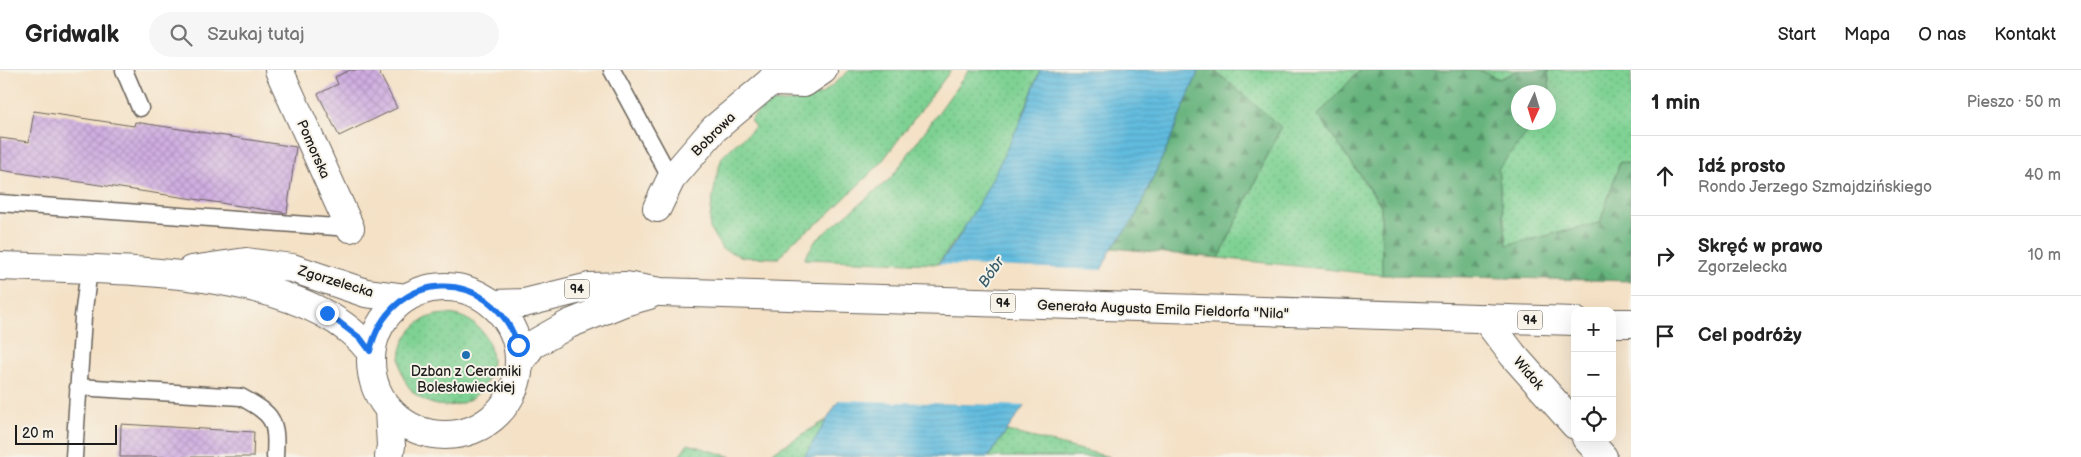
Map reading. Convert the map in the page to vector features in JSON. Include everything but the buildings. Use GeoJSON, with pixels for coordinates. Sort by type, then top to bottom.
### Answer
{"type":"FeatureCollection","features":[{"type":"Feature","properties":{"kind":"main road","name":"Pomorska"},"geometry":{"type":"LineString","coordinates":[[279,70],[350,228]]}},
{"type":"Feature","properties":{"kind":"main road"},"geometry":{"type":"LineString","coordinates":[[775,76],[804,83],[823,70]]}},
{"type":"Feature","properties":{"kind":"main road","name":"Bobrowa"},"geometry":{"type":"LineString","coordinates":[[657,208],[671,179],[714,129],[775,76]]}},
{"type":"Feature","properties":{"kind":"main road","name":"Zgorzelecka"},"geometry":{"type":"LineString","coordinates":[[176,273],[210,266],[246,262],[292,268],[366,293],[406,298]]}},
{"type":"Feature","properties":{"kind":"main road","name":"Zgorzelecka"},"geometry":{"type":"LineString","coordinates":[[0,266],[176,273],[284,296],[327,313],[361,339],[370,351]]}},
{"type":"Feature","properties":{"kind":"main road","name":"Generała Augusta Emila Fieldorfa \"Nila\""},"geometry":{"type":"LineString","coordinates":[[494,304],[524,303],[589,286],[626,286],[661,292],[722,292],[1284,314],[1571,321]]}},
{"type":"Feature","properties":{"kind":"main road","name":"94"},"geometry":{"type":"LineString","coordinates":[[436,287],[456,287],[476,293],[494,304],[505,315],[513,330],[518,345],[520,362],[518,378],[508,401],[492,419],[470,431],[454,436],[439,436],[410,426],[389,411],[376,390],[372,375],[370,351],[374,336],[382,321],[406,298],[416,292],[436,287]]}},
{"type":"Feature","properties":{"kind":"main road","name":"Generała Augusta Emila Fieldorfa \"Nila\""},"geometry":{"type":"LineString","coordinates":[[520,362],[532,344],[569,324],[624,302],[661,292]]}},
{"type":"Feature","properties":{"kind":"main road","name":"Widok"},"geometry":{"type":"LineString","coordinates":[[1485,318],[1513,355],[1571,420]]}},
{"type":"Feature","properties":{"kind":"main road"},"geometry":{"type":"LineString","coordinates":[[1616,323],[1631,323]]}},
{"type":"Feature","properties":{"kind":"main road","name":"94"},"geometry":{"type":"LineString","coordinates":[[389,411],[391,446],[389,457]]}},
{"type":"Feature","properties":{"kind":"main road","name":"94"},"geometry":{"type":"LineString","coordinates":[[434,457],[454,436]]}},
{"type":"Feature","properties":{"kind":"main road"},"geometry":{"type":"LineString","coordinates":[[1590,442],[1603,457]]}},
{"type":"Feature","properties":{"kind":"lane"},"geometry":{"type":"LineString","coordinates":[[124,70],[140,108]]}},
{"type":"Feature","properties":{"kind":"lane"},"geometry":{"type":"LineString","coordinates":[[612,70],[671,179]]}},
{"type":"Feature","properties":{"kind":"lane"},"geometry":{"type":"LineString","coordinates":[[0,203],[350,228]]}},
{"type":"Feature","properties":{"kind":"lane"},"geometry":{"type":"LineString","coordinates":[[74,457],[83,317],[89,269]]}},
{"type":"Feature","properties":{"kind":"lane"},"geometry":{"type":"LineString","coordinates":[[78,387],[241,398],[264,409],[277,430],[275,457]]}},
{"type":"Feature","properties":{"kind":"green space"},"geometry":{"type":"Polygon","coordinates":[[[850,70],[951,70],[880,164],[822,220],[793,241],[779,258],[743,257],[722,249],[711,231],[710,223],[716,179],[723,156],[755,127],[750,120],[767,103],[799,101],[822,94],[850,70]]]}},
{"type":"Feature","properties":{"kind":"green space"},"geometry":{"type":"Polygon","coordinates":[[[969,70],[1040,70],[997,172],[969,220],[937,264],[804,259],[816,240],[891,178],[969,70]]]}},
{"type":"Feature","properties":{"kind":"green space"},"geometry":{"type":"Polygon","coordinates":[[[1199,70],[1214,70],[1281,127],[1219,258],[1112,248],[1134,219],[1168,145],[1199,70]]]}},
{"type":"Feature","properties":{"kind":"green space"},"geometry":{"type":"Polygon","coordinates":[[[1214,70],[1360,70],[1318,115],[1381,206],[1382,275],[1219,258],[1281,128],[1214,70]]]}},
{"type":"Feature","properties":{"kind":"green space"},"geometry":{"type":"Polygon","coordinates":[[[1360,70],[1479,70],[1499,79],[1520,70],[1548,70],[1549,85],[1511,85],[1511,130],[1529,130],[1498,169],[1507,245],[1600,223],[1620,162],[1631,164],[1631,281],[1382,275],[1381,205],[1318,115],[1360,70]]]}},
{"type":"Feature","properties":{"kind":"green space"},"geometry":{"type":"Polygon","coordinates":[[[1479,70],[1520,70],[1499,79],[1479,70]]]}},
{"type":"Feature","properties":{"kind":"green space"},"geometry":{"type":"Polygon","coordinates":[[[1548,70],[1631,70],[1631,164],[1620,162],[1600,223],[1507,245],[1498,169],[1529,130],[1556,130],[1556,85],[1549,85],[1548,70]]]}},
{"type":"Feature","properties":{"kind":"green space"},"geometry":{"type":"Polygon","coordinates":[[[446,314],[464,317],[479,327],[489,342],[492,360],[489,378],[479,393],[464,403],[446,406],[428,403],[413,393],[403,378],[400,360],[403,342],[413,327],[428,317],[446,314]]]}},
{"type":"Feature","properties":{"kind":"green space"},"geometry":{"type":"Polygon","coordinates":[[[828,419],[804,457],[765,457],[828,419]]]}},
{"type":"Feature","properties":{"kind":"green space"},"geometry":{"type":"Polygon","coordinates":[[[1007,431],[1110,457],[988,457],[1007,431]]]}},
{"type":"Feature","properties":{"kind":"green space"},"geometry":{"type":"Polygon","coordinates":[[[688,444],[732,457],[678,457],[688,444]]]}},
{"type":"Feature","properties":{"kind":"water","name":"Bóbr"},"geometry":{"type":"Polygon","coordinates":[[[1040,70],[1199,70],[1168,145],[1134,219],[1112,248],[1056,361],[988,457],[804,457],[871,348],[955,243],[985,193],[1024,114],[1040,70]]]}},
{"type":"Feature","properties":{"kind":"pier"},"geometry":{"type":"Polygon","coordinates":[[[935,264],[1103,270],[1058,363],[1027,406],[836,400],[869,346],[935,264]]]}},
{"type":"Feature","properties":{"kind":"place","name":"Dzban z Ceramiki Bolesławieckiej"},"geometry":{"type":"Point","coordinates":[466,355]}},
{"type":"Feature","properties":{"kind":"route"},"geometry":{"type":"LineString","coordinates":[[327,313],[361,339],[370,351],[374,336],[382,321],[406,298],[416,292],[436,287],[456,287],[476,293],[494,304],[505,315],[518,345]]}}]}
